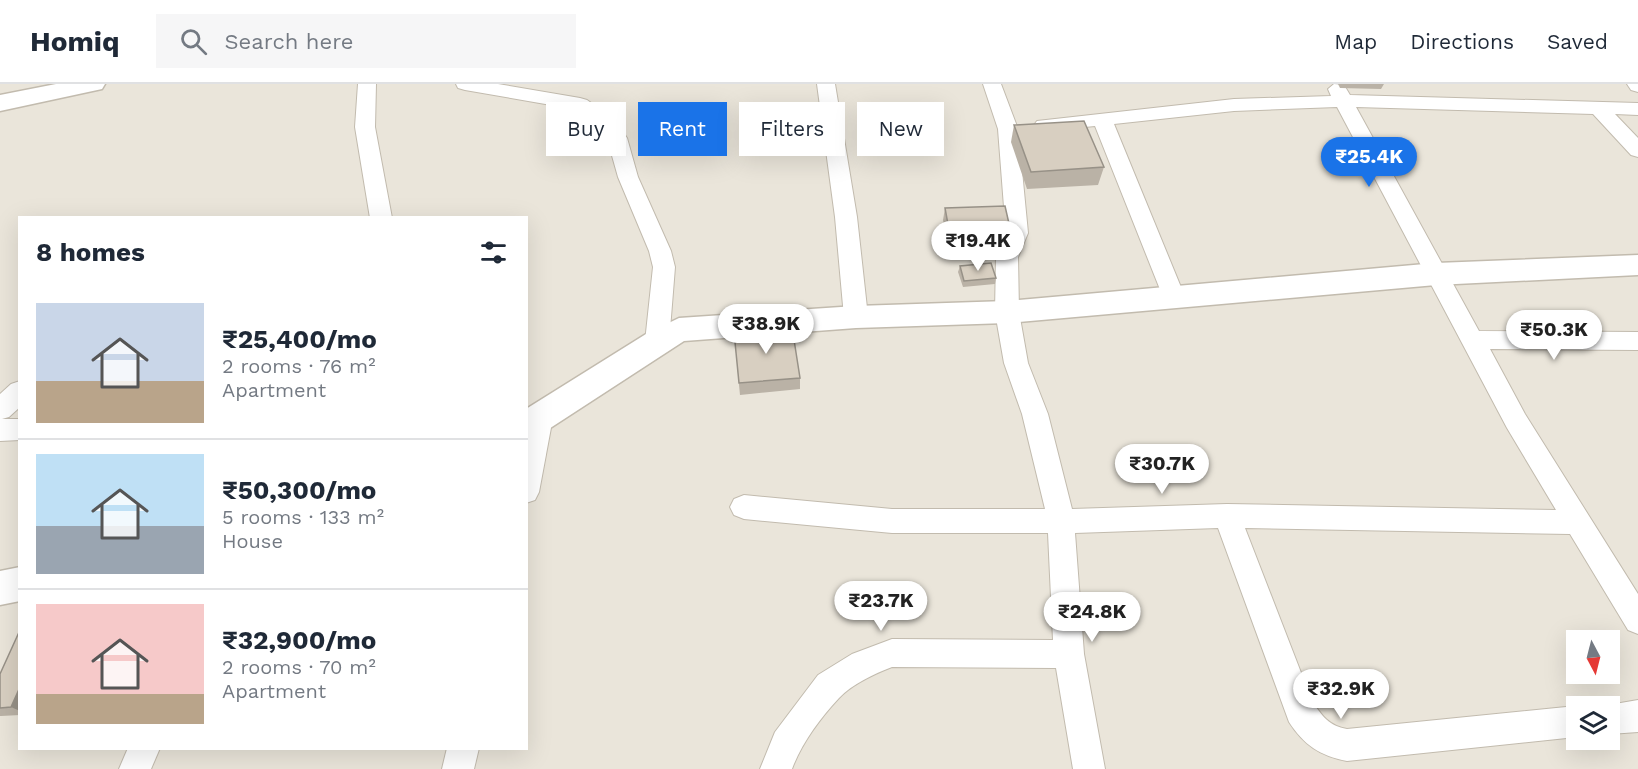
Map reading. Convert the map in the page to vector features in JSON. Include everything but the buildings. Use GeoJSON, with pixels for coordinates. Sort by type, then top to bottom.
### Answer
{"type":"FeatureCollection","features":[{"type":"Feature","properties":{"kind":"street"},"geometry":{"type":"LineString","coordinates":[[0,103],[93,84]]}},
{"type":"Feature","properties":{"kind":"street"},"geometry":{"type":"LineString","coordinates":[[367,84],[365,127],[381,216]]}},
{"type":"Feature","properties":{"kind":"street"},"geometry":{"type":"LineString","coordinates":[[465,84],[580,104],[608,124],[617,138],[628,177],[660,251],[664,267],[657,342]]}},
{"type":"Feature","properties":{"kind":"street"},"geometry":{"type":"LineString","coordinates":[[826,84],[846,217],[856,317]]}},
{"type":"Feature","properties":{"kind":"street"},"geometry":{"type":"LineString","coordinates":[[992,84],[1008,129],[1017,233],[1007,256],[1007,312],[1016,363],[1035,414],[1061,521],[1069,654],[1089,769]]}},
{"type":"Feature","properties":{"kind":"street"},"geometry":{"type":"LineString","coordinates":[[1008,129],[1339,93],[1638,109]]}},
{"type":"Feature","properties":{"kind":"street"},"geometry":{"type":"LineString","coordinates":[[1339,93],[1471,340],[1577,522],[1638,620]]}},
{"type":"Feature","properties":{"kind":"street"},"geometry":{"type":"LineString","coordinates":[[1598,108],[1638,150]]}},
{"type":"Feature","properties":{"kind":"street"},"geometry":{"type":"LineString","coordinates":[[1102,118],[1174,297]]}},
{"type":"Feature","properties":{"kind":"street"},"geometry":{"type":"LineString","coordinates":[[528,472],[533,422],[679,330],[856,317],[1007,312],[1436,274],[1638,265]]}},
{"type":"Feature","properties":{"kind":"street"},"geometry":{"type":"LineString","coordinates":[[1471,340],[1638,341]]}},
{"type":"Feature","properties":{"kind":"street"},"geometry":{"type":"LineString","coordinates":[[0,410],[18,393]]}},
{"type":"Feature","properties":{"kind":"street"},"geometry":{"type":"LineString","coordinates":[[0,430],[18,429]]}},
{"type":"Feature","properties":{"kind":"street"},"geometry":{"type":"LineString","coordinates":[[744,507],[892,521],[1061,521],[1227,516],[1577,522]]}},
{"type":"Feature","properties":{"kind":"street"},"geometry":{"type":"LineString","coordinates":[[1227,516],[1300,711],[1315,734],[1328,743],[1347,745],[1566,723]]}},
{"type":"Feature","properties":{"kind":"street"},"geometry":{"type":"LineString","coordinates":[[0,588],[18,584]]}},
{"type":"Feature","properties":{"kind":"street"},"geometry":{"type":"LineString","coordinates":[[776,769],[786,743],[829,686],[863,664],[892,653],[1069,654]]}},
{"type":"Feature","properties":{"kind":"street"},"geometry":{"type":"LineString","coordinates":[[1620,718],[1638,716]]}},
{"type":"Feature","properties":{"kind":"street"},"geometry":{"type":"LineString","coordinates":[[135,769],[143,750]]}},
{"type":"Feature","properties":{"kind":"street"},"geometry":{"type":"LineString","coordinates":[[458,769],[463,750]]}},
{"type":"Feature","properties":{"kind":"shaded area"},"geometry":{"type":"Polygon","coordinates":[[[0,84],[1638,84],[1638,769],[0,769],[0,84]]]}}]}
